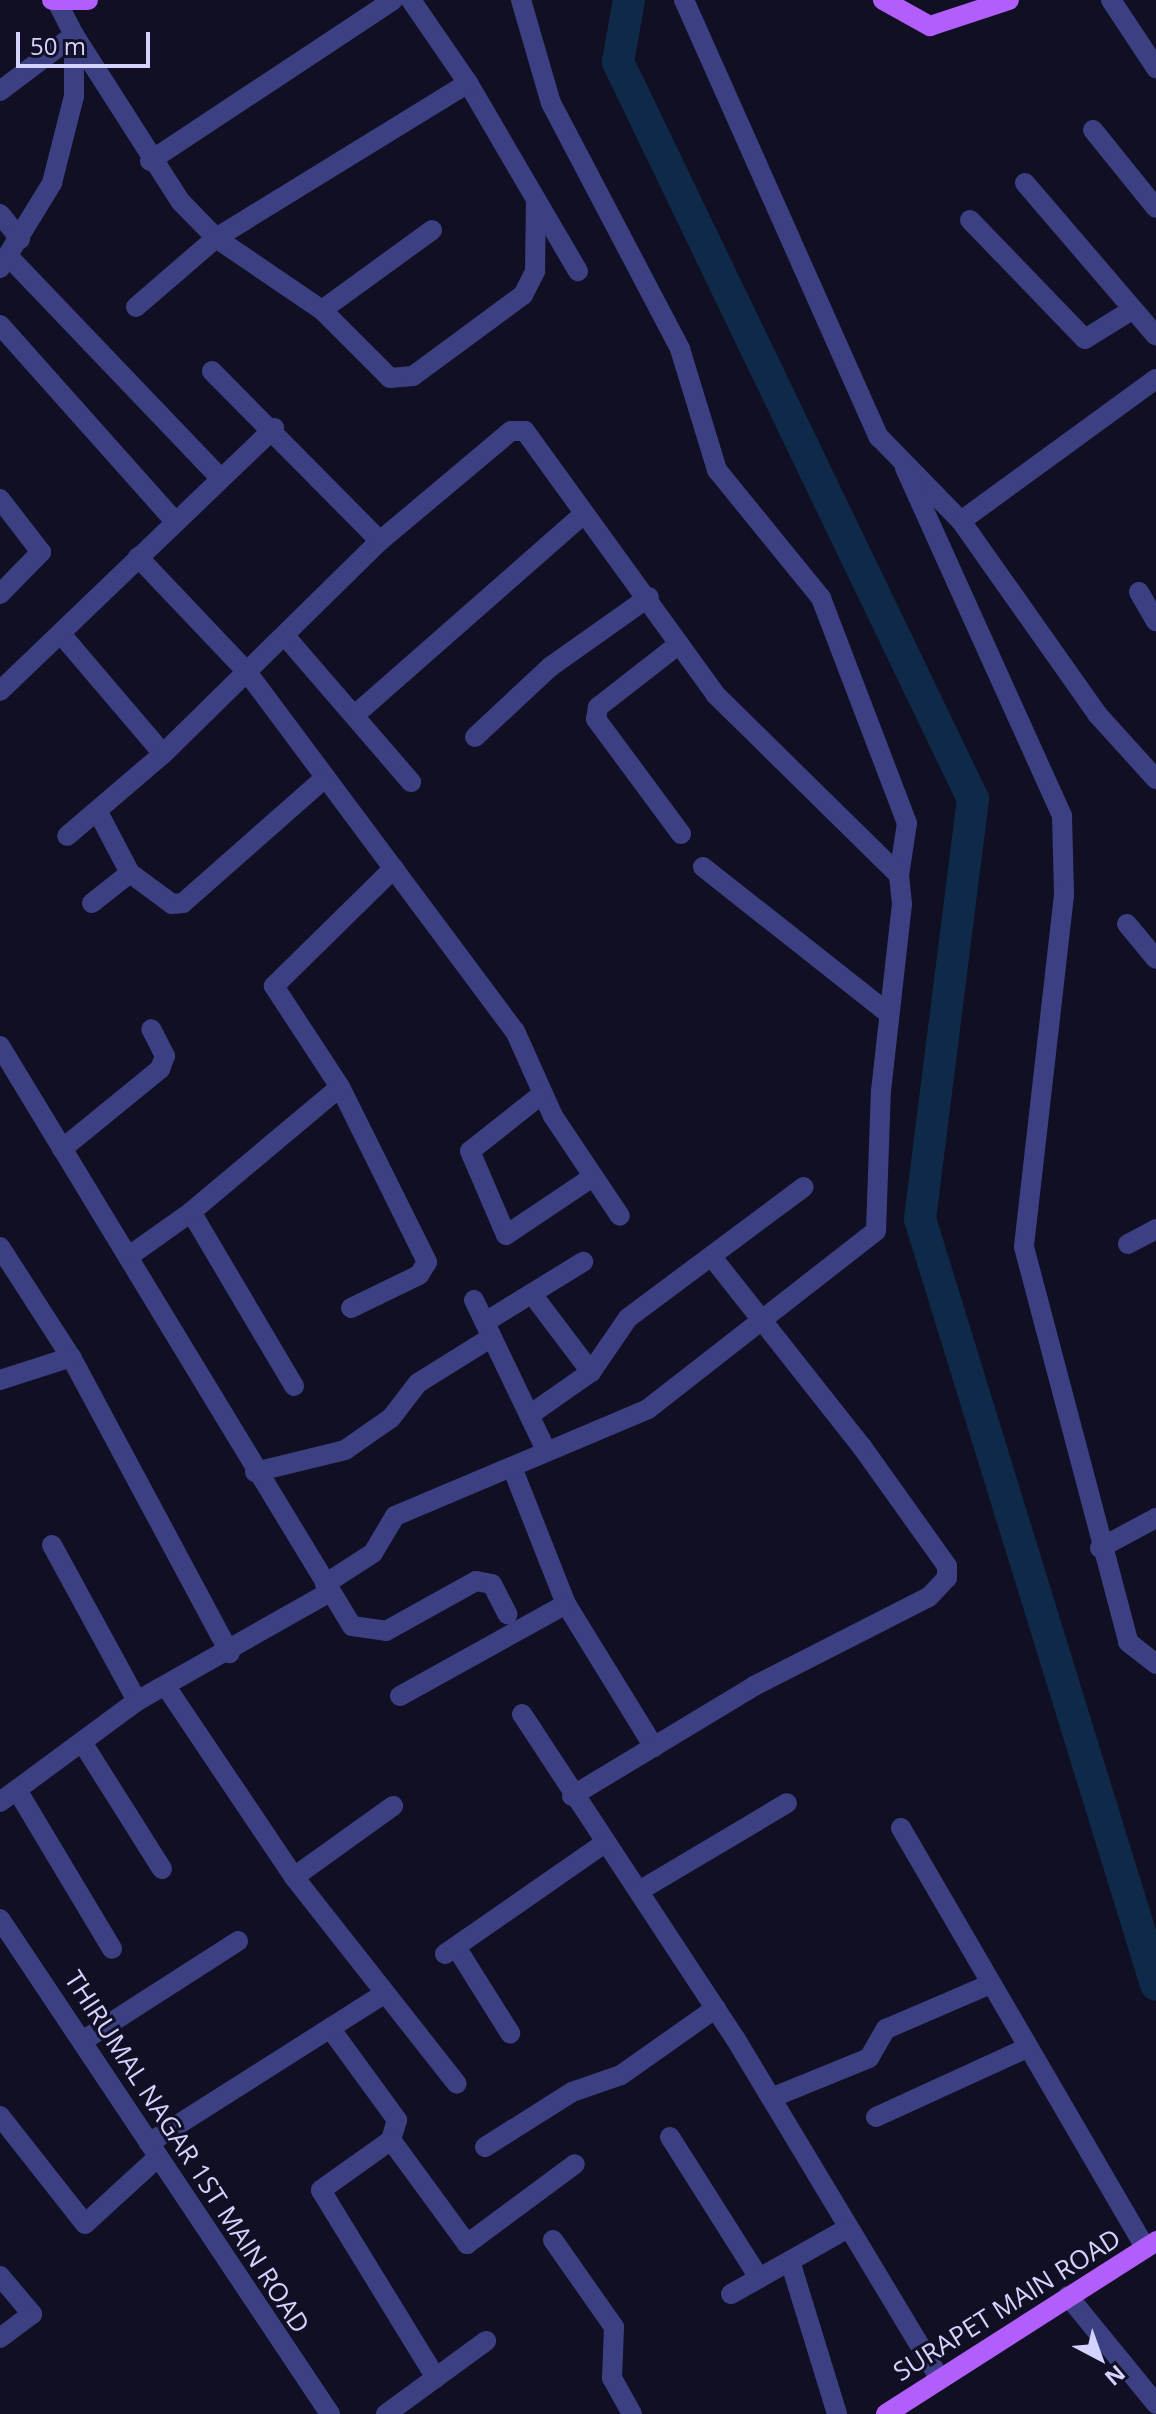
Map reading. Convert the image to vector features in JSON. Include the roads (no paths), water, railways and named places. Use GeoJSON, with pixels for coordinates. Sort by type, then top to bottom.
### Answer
{"type":"FeatureCollection","features":[{"type":"Feature","properties":{"kind":"main road"},"geometry":{"type":"LineString","coordinates":[[55,2],[88,0]]}},
{"type":"Feature","properties":{"kind":"main road"},"geometry":{"type":"LineString","coordinates":[[883,0],[930,26],[977,7],[1009,0]]}},
{"type":"Feature","properties":{"kind":"main road","name":"SURAPET MAIN ROAD"},"geometry":{"type":"LineString","coordinates":[[886,2414],[938,2376],[1151,2245]]}},
{"type":"Feature","properties":{"kind":"street"},"geometry":{"type":"LineString","coordinates":[[150,161],[393,0]]}},
{"type":"Feature","properties":{"kind":"street"},"geometry":{"type":"LineString","coordinates":[[411,0],[468,83],[578,271]]}},
{"type":"Feature","properties":{"kind":"street"},"geometry":{"type":"LineString","coordinates":[[0,1802],[137,1701],[230,1653],[327,1588],[373,1553],[395,1516],[546,1450],[638,1415],[759,1317],[876,1231],[903,809],[821,598],[717,470],[680,349],[551,103],[521,0]]}},
{"type":"Feature","properties":{"kind":"street"},"geometry":{"type":"LineString","coordinates":[[684,0],[864,411],[905,468],[961,521],[1097,714],[1156,779]]}},
{"type":"Feature","properties":{"kind":"street"},"geometry":{"type":"LineString","coordinates":[[1111,0],[1156,68]]}},
{"type":"Feature","properties":{"kind":"street"},"geometry":{"type":"LineString","coordinates":[[55,2],[150,161],[216,238],[322,310],[390,378],[413,376],[523,295],[535,271],[536,201]]}},
{"type":"Feature","properties":{"kind":"street"},"geometry":{"type":"LineString","coordinates":[[0,91],[74,35]]}},
{"type":"Feature","properties":{"kind":"street"},"geometry":{"type":"LineString","coordinates":[[74,35],[74,96],[52,183],[5,263],[220,478]]}},
{"type":"Feature","properties":{"kind":"street"},"geometry":{"type":"LineString","coordinates":[[136,307],[216,238],[468,83]]}},
{"type":"Feature","properties":{"kind":"street"},"geometry":{"type":"LineString","coordinates":[[1093,130],[1156,208]]}},
{"type":"Feature","properties":{"kind":"street"},"geometry":{"type":"LineString","coordinates":[[1025,183],[1156,336]]}},
{"type":"Feature","properties":{"kind":"street"},"geometry":{"type":"LineString","coordinates":[[0,214],[20,239]]}},
{"type":"Feature","properties":{"kind":"street"},"geometry":{"type":"LineString","coordinates":[[970,220],[1085,339],[1132,310]]}},
{"type":"Feature","properties":{"kind":"street"},"geometry":{"type":"LineString","coordinates":[[322,310],[432,230]]}},
{"type":"Feature","properties":{"kind":"street"},"geometry":{"type":"LineString","coordinates":[[0,325],[173,519]]}},
{"type":"Feature","properties":{"kind":"street"},"geometry":{"type":"LineString","coordinates":[[212,371],[274,428],[380,541]]}},
{"type":"Feature","properties":{"kind":"street"},"geometry":{"type":"LineString","coordinates":[[961,521],[1156,379]]}},
{"type":"Feature","properties":{"kind":"street"},"geometry":{"type":"LineString","coordinates":[[0,691],[61,634],[173,519],[274,428]]}},
{"type":"Feature","properties":{"kind":"street"},"geometry":{"type":"LineString","coordinates":[[67,836],[99,814],[163,754],[380,541],[518,429],[532,436],[584,514],[649,597],[716,695],[899,875]]}},
{"type":"Feature","properties":{"kind":"street"},"geometry":{"type":"LineString","coordinates":[[905,468],[1048,780],[1068,846],[1024,1247],[1100,1548],[1132,1650],[1156,1664]]}},
{"type":"Feature","properties":{"kind":"street"},"geometry":{"type":"LineString","coordinates":[[0,499],[41,552],[0,594]]}},
{"type":"Feature","properties":{"kind":"street"},"geometry":{"type":"LineString","coordinates":[[356,714],[584,514]]}},
{"type":"Feature","properties":{"kind":"street"},"geometry":{"type":"LineString","coordinates":[[138,557],[247,672],[515,1031],[541,1095],[591,1178],[620,1216]]}},
{"type":"Feature","properties":{"kind":"street"},"geometry":{"type":"LineString","coordinates":[[1139,592],[1156,622]]}},
{"type":"Feature","properties":{"kind":"street"},"geometry":{"type":"LineString","coordinates":[[475,737],[550,667],[649,597]]}},
{"type":"Feature","properties":{"kind":"street"},"geometry":{"type":"LineString","coordinates":[[61,634],[163,754]]}},
{"type":"Feature","properties":{"kind":"street"},"geometry":{"type":"LineString","coordinates":[[285,636],[356,714],[411,782]]}},
{"type":"Feature","properties":{"kind":"street"},"geometry":{"type":"LineString","coordinates":[[679,644],[598,707],[596,719],[681,834]]}},
{"type":"Feature","properties":{"kind":"street"},"geometry":{"type":"LineString","coordinates":[[99,814],[130,873],[172,904],[183,903],[325,778]]}},
{"type":"Feature","properties":{"kind":"street"},"geometry":{"type":"LineString","coordinates":[[703,867],[889,1014]]}},
{"type":"Feature","properties":{"kind":"street"},"geometry":{"type":"LineString","coordinates":[[351,1308],[419,1275],[427,1262],[340,1087],[274,986],[394,868]]}},
{"type":"Feature","properties":{"kind":"street"},"geometry":{"type":"LineString","coordinates":[[92,903],[130,873]]}},
{"type":"Feature","properties":{"kind":"street"},"geometry":{"type":"LineString","coordinates":[[1127,924],[1156,959]]}},
{"type":"Feature","properties":{"kind":"street"},"geometry":{"type":"LineString","coordinates":[[62,1149],[160,1069],[165,1056],[151,1029]]}},
{"type":"Feature","properties":{"kind":"street"},"geometry":{"type":"LineString","coordinates":[[0,1046],[6,1069],[132,1254],[188,1366],[352,1626],[372,1633],[476,1581],[492,1584],[507,1614]]}},
{"type":"Feature","properties":{"kind":"street"},"geometry":{"type":"LineString","coordinates":[[132,1254],[191,1212],[340,1087]]}},
{"type":"Feature","properties":{"kind":"street"},"geometry":{"type":"LineString","coordinates":[[541,1095],[470,1151],[506,1235],[591,1178]]}},
{"type":"Feature","properties":{"kind":"street"},"geometry":{"type":"LineString","coordinates":[[531,1414],[591,1372],[628,1318],[713,1258],[804,1187]]}},
{"type":"Feature","properties":{"kind":"street"},"geometry":{"type":"LineString","coordinates":[[191,1212],[294,1386]]}},
{"type":"Feature","properties":{"kind":"street"},"geometry":{"type":"LineString","coordinates":[[1128,1244],[1156,1229]]}},
{"type":"Feature","properties":{"kind":"street"},"geometry":{"type":"LineString","coordinates":[[0,1247],[71,1357],[230,1653]]}},
{"type":"Feature","properties":{"kind":"street"},"geometry":{"type":"LineString","coordinates":[[572,1796],[654,1747],[929,1597],[947,1578],[947,1566],[862,1447],[713,1258]]}},
{"type":"Feature","properties":{"kind":"street"},"geometry":{"type":"LineString","coordinates":[[255,1472],[345,1450],[391,1418],[418,1383],[532,1294],[583,1262]]}},
{"type":"Feature","properties":{"kind":"street"},"geometry":{"type":"LineString","coordinates":[[532,1294],[591,1372]]}},
{"type":"Feature","properties":{"kind":"street"},"geometry":{"type":"LineString","coordinates":[[474,1300],[546,1450]]}},
{"type":"Feature","properties":{"kind":"street"},"geometry":{"type":"LineString","coordinates":[[0,1380],[71,1357]]}},
{"type":"Feature","properties":{"kind":"street"},"geometry":{"type":"LineString","coordinates":[[512,1467],[566,1604],[654,1747]]}},
{"type":"Feature","properties":{"kind":"street"},"geometry":{"type":"LineString","coordinates":[[1100,1548],[1156,1518]]}},
{"type":"Feature","properties":{"kind":"street"},"geometry":{"type":"LineString","coordinates":[[52,1545],[137,1701]]}},
{"type":"Feature","properties":{"kind":"street"},"geometry":{"type":"LineString","coordinates":[[400,1696],[566,1604]]}},
{"type":"Feature","properties":{"kind":"street"},"geometry":{"type":"LineString","coordinates":[[167,1688],[294,1877],[457,2084]]}},
{"type":"Feature","properties":{"kind":"street"},"geometry":{"type":"LineString","coordinates":[[522,1714],[572,1796],[716,2008],[938,2376]]}},
{"type":"Feature","properties":{"kind":"street"},"geometry":{"type":"LineString","coordinates":[[82,1742],[162,1869]]}},
{"type":"Feature","properties":{"kind":"street"},"geometry":{"type":"LineString","coordinates":[[17,1790],[112,1949]]}},
{"type":"Feature","properties":{"kind":"street"},"geometry":{"type":"LineString","coordinates":[[639,1891],[787,1803]]}},
{"type":"Feature","properties":{"kind":"street"},"geometry":{"type":"LineString","coordinates":[[294,1877],[393,1806]]}},
{"type":"Feature","properties":{"kind":"street"},"geometry":{"type":"LineString","coordinates":[[901,1828],[988,1985],[1151,2245]]}},
{"type":"Feature","properties":{"kind":"street"},"geometry":{"type":"LineString","coordinates":[[510,2033],[451,1950],[606,1842]]}},
{"type":"Feature","properties":{"kind":"street","name":"THIRUMAL NAGAR 1ST MAIN ROAD"},"geometry":{"type":"LineString","coordinates":[[0,1919],[84,2040],[153,2150],[330,2414]]}},
{"type":"Feature","properties":{"kind":"street"},"geometry":{"type":"LineString","coordinates":[[84,2040],[238,1941]]}},
{"type":"Feature","properties":{"kind":"street"},"geometry":{"type":"LineString","coordinates":[[771,2098],[869,2058],[886,2029],[988,1985]]}},
{"type":"Feature","properties":{"kind":"street"},"geometry":{"type":"LineString","coordinates":[[0,2116],[85,2224],[153,2150],[384,1994]]}},
{"type":"Feature","properties":{"kind":"street"},"geometry":{"type":"LineString","coordinates":[[485,2147],[572,2092],[621,2075],[716,2008]]}},
{"type":"Feature","properties":{"kind":"street"},"geometry":{"type":"LineString","coordinates":[[330,2028],[397,2120],[391,2140],[321,2190],[436,2378]]}},
{"type":"Feature","properties":{"kind":"street"},"geometry":{"type":"LineString","coordinates":[[876,2117],[1027,2048]]}},
{"type":"Feature","properties":{"kind":"street"},"geometry":{"type":"LineString","coordinates":[[670,2137],[759,2278]]}},
{"type":"Feature","properties":{"kind":"street"},"geometry":{"type":"LineString","coordinates":[[391,2140],[467,2244],[575,2164]]}},
{"type":"Feature","properties":{"kind":"street"},"geometry":{"type":"LineString","coordinates":[[731,2294],[848,2228]]}},
{"type":"Feature","properties":{"kind":"street"},"geometry":{"type":"LineString","coordinates":[[553,2240],[614,2327],[612,2378],[632,2414]]}},
{"type":"Feature","properties":{"kind":"street"},"geometry":{"type":"LineString","coordinates":[[790,2261],[837,2414]]}},
{"type":"Feature","properties":{"kind":"street"},"geometry":{"type":"LineString","coordinates":[[0,2276],[32,2314],[0,2338]]}},
{"type":"Feature","properties":{"kind":"street"},"geometry":{"type":"LineString","coordinates":[[1068,2296],[1156,2404]]}},
{"type":"Feature","properties":{"kind":"street"},"geometry":{"type":"LineString","coordinates":[[386,2414],[486,2341]]}},
{"type":"Feature","properties":{"kind":"waterway"},"geometry":{"type":"LineString","coordinates":[[629,0],[618,62],[973,799],[920,1219],[1156,1984]]}}]}
